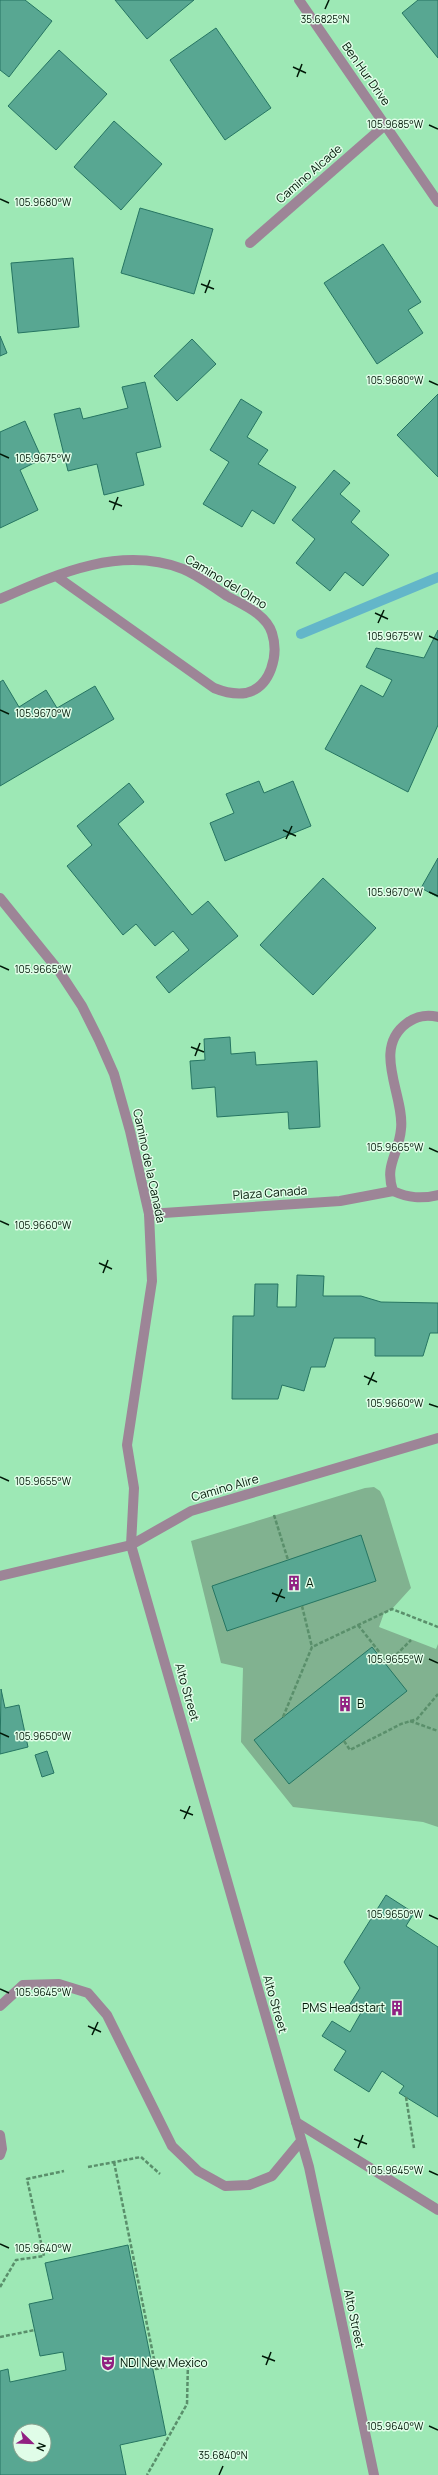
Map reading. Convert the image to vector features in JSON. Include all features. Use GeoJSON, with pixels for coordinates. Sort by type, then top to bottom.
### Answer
{"type":"FeatureCollection","features":[{"type":"Feature","properties":{"kind":"street","name":"Ben Hur Drive"},"geometry":{"type":"LineString","coordinates":[[299,0],[438,202]]}},
{"type":"Feature","properties":{"kind":"street","name":"Camino Alcade"},"geometry":{"type":"LineString","coordinates":[[250,243],[385,125]]}},
{"type":"Feature","properties":{"kind":"street","name":"Camino del Olmo"},"geometry":{"type":"LineString","coordinates":[[0,599],[56,576],[82,567],[112,561],[139,559],[184,569],[262,617],[272,632],[276,651],[272,669],[262,684],[247,692],[229,693],[214,688],[56,576]]}},
{"type":"Feature","properties":{"kind":"street","name":"Camino de la Canada"},"geometry":{"type":"LineString","coordinates":[[0,898],[59,971],[82,1006],[99,1040],[114,1074],[124,1110],[148,1214],[152,1281],[127,1445],[134,1488],[131,1545]]}},
{"type":"Feature","properties":{"kind":"street"},"geometry":{"type":"LineString","coordinates":[[393,1191],[389,1179],[390,1164],[402,1130],[401,1112],[392,1078],[390,1058],[393,1041],[402,1026],[416,1017],[438,1017]]}},
{"type":"Feature","properties":{"kind":"street","name":"Plaza Canada"},"geometry":{"type":"LineString","coordinates":[[148,1214],[340,1201],[393,1191],[405,1196],[422,1198],[438,1195]]}},
{"type":"Feature","properties":{"kind":"street","name":"Camino Alire"},"geometry":{"type":"LineString","coordinates":[[0,1576],[131,1545],[191,1511],[438,1438]]}},
{"type":"Feature","properties":{"kind":"street","name":"Alto Street"},"geometry":{"type":"LineString","coordinates":[[131,1545],[301,2141],[374,2475]]}},
{"type":"Feature","properties":{"kind":"street"},"geometry":{"type":"LineString","coordinates":[[0,2006],[23,1984],[59,1984],[88,1993],[107,2015],[172,2146],[198,2171],[225,2186],[249,2185],[272,2176],[301,2141]]}},
{"type":"Feature","properties":{"kind":"street"},"geometry":{"type":"LineString","coordinates":[[296,2122],[438,2210]]}},
{"type":"Feature","properties":{"kind":"street"},"geometry":{"type":"LineString","coordinates":[[0,2135],[2,2149],[0,2155]]}},
{"type":"Feature","properties":{"kind":"path"},"geometry":{"type":"LineString","coordinates":[[274,1515],[288,1560]]}},
{"type":"Feature","properties":{"kind":"path"},"geometry":{"type":"LineString","coordinates":[[283,1717],[312,1647],[302,1606]]}},
{"type":"Feature","properties":{"kind":"path"},"geometry":{"type":"LineString","coordinates":[[312,1647],[392,1609],[438,1626]]}},
{"type":"Feature","properties":{"kind":"path"},"geometry":{"type":"LineString","coordinates":[[358,1625],[388,1663],[411,1640]]}},
{"type":"Feature","properties":{"kind":"path"},"geometry":{"type":"LineString","coordinates":[[344,1741],[350,1750],[409,1721],[417,1719],[438,1694]]}},
{"type":"Feature","properties":{"kind":"path"},"geometry":{"type":"LineString","coordinates":[[409,1721],[438,1731]]}},
{"type":"Feature","properties":{"kind":"path"},"geometry":{"type":"LineString","coordinates":[[406,2097],[414,2148]]}},
{"type":"Feature","properties":{"kind":"path"},"geometry":{"type":"LineString","coordinates":[[88,2167],[142,2157],[160,2174]]}},
{"type":"Feature","properties":{"kind":"path"},"geometry":{"type":"LineString","coordinates":[[114,2162],[156,2369],[188,2362],[187,2404],[147,2475]]}},
{"type":"Feature","properties":{"kind":"path"},"geometry":{"type":"LineString","coordinates":[[0,2287],[16,2260],[44,2256],[27,2179],[64,2171]]}},
{"type":"Feature","properties":{"kind":"path"},"geometry":{"type":"LineString","coordinates":[[0,2337],[35,2330]]}},
{"type":"Feature","properties":{"kind":"green space"},"geometry":{"type":"Polygon","coordinates":[[[374,1487],[380,1491],[384,1499],[411,1588],[392,1609],[384,1613],[379,1627],[436,1649],[438,1644],[438,1827],[423,1822],[293,1807],[241,1742],[243,1668],[221,1663],[191,1541],[365,1488],[374,1487]]]}},
{"type":"Feature","properties":{"kind":"building"},"geometry":{"type":"Polygon","coordinates":[[[0,0],[25,0],[52,21],[9,77],[0,70],[0,0]]]}},
{"type":"Feature","properties":{"kind":"building"},"geometry":{"type":"Polygon","coordinates":[[[115,0],[194,0],[147,39],[115,0]]]}},
{"type":"Feature","properties":{"kind":"building"},"geometry":{"type":"Polygon","coordinates":[[[418,0],[438,0],[438,58],[402,13],[418,0]]]}},
{"type":"Feature","properties":{"kind":"building"},"geometry":{"type":"Polygon","coordinates":[[[216,28],[271,108],[225,140],[170,60],[216,28]]]}},
{"type":"Feature","properties":{"kind":"building"},"geometry":{"type":"Polygon","coordinates":[[[59,50],[107,94],[56,150],[8,106],[59,50]]]}},
{"type":"Feature","properties":{"kind":"building"},"geometry":{"type":"Polygon","coordinates":[[[114,121],[162,164],[121,210],[74,167],[114,121]]]}},
{"type":"Feature","properties":{"kind":"building"},"geometry":{"type":"Polygon","coordinates":[[[140,208],[213,229],[194,294],[121,273],[140,208]]]}},
{"type":"Feature","properties":{"kind":"building"},"geometry":{"type":"Polygon","coordinates":[[[383,244],[421,302],[408,310],[423,333],[377,364],[324,283],[383,244]]]}},
{"type":"Feature","properties":{"kind":"building"},"geometry":{"type":"Polygon","coordinates":[[[73,258],[79,327],[18,333],[11,263],[73,258]]]}},
{"type":"Feature","properties":{"kind":"building"},"geometry":{"type":"Polygon","coordinates":[[[0,336],[7,353],[0,356],[0,336]]]}},
{"type":"Feature","properties":{"kind":"building"},"geometry":{"type":"Polygon","coordinates":[[[192,339],[216,364],[177,401],[154,376],[192,339]]]}},
{"type":"Feature","properties":{"kind":"building"},"geometry":{"type":"Polygon","coordinates":[[[145,382],[161,447],[136,453],[144,485],[104,495],[97,464],[68,471],[54,414],[80,408],[83,419],[128,408],[122,387],[145,382]]]}},
{"type":"Feature","properties":{"kind":"building"},"geometry":{"type":"Polygon","coordinates":[[[438,394],[438,477],[397,435],[438,394]]]}},
{"type":"Feature","properties":{"kind":"building"},"geometry":{"type":"Polygon","coordinates":[[[241,399],[262,412],[247,437],[268,450],[258,464],[296,487],[274,524],[252,510],[242,527],[203,504],[229,462],[210,450],[241,399]]]}},
{"type":"Feature","properties":{"kind":"building"},"geometry":{"type":"Polygon","coordinates":[[[25,421],[42,459],[20,470],[38,510],[0,528],[0,432],[25,421]]]}},
{"type":"Feature","properties":{"kind":"building"},"geometry":{"type":"Polygon","coordinates":[[[334,470],[350,483],[340,494],[360,511],[351,522],[389,555],[363,586],[345,572],[330,591],[296,563],[315,539],[292,520],[334,470]]]}},
{"type":"Feature","properties":{"kind":"building"},"geometry":{"type":"Polygon","coordinates":[[[438,630],[438,725],[408,792],[325,749],[361,685],[383,697],[392,680],[366,667],[376,648],[424,658],[438,630]]]}},
{"type":"Feature","properties":{"kind":"building"},"geometry":{"type":"Polygon","coordinates":[[[3,680],[19,707],[46,690],[57,708],[95,686],[114,719],[0,786],[0,682],[3,680]]]}},
{"type":"Feature","properties":{"kind":"building"},"geometry":{"type":"Polygon","coordinates":[[[259,781],[264,793],[293,781],[311,826],[225,861],[210,823],[234,813],[226,794],[259,781]]]}},
{"type":"Feature","properties":{"kind":"building"},"geometry":{"type":"Polygon","coordinates":[[[129,783],[144,802],[118,824],[192,915],[208,901],[238,936],[169,993],[156,977],[189,950],[173,931],[155,946],[136,924],[123,935],[67,866],[92,845],[77,826],[129,783]]]}},
{"type":"Feature","properties":{"kind":"building"},"geometry":{"type":"Polygon","coordinates":[[[438,858],[438,897],[421,888],[438,858]]]}},
{"type":"Feature","properties":{"kind":"building"},"geometry":{"type":"Polygon","coordinates":[[[323,878],[376,928],[313,995],[260,945],[323,878]]]}},
{"type":"Feature","properties":{"kind":"building"},"geometry":{"type":"Polygon","coordinates":[[[230,1037],[231,1054],[255,1052],[256,1065],[317,1061],[320,1127],[289,1129],[288,1112],[217,1117],[215,1087],[192,1089],[190,1061],[205,1060],[204,1039],[230,1037]]]}},
{"type":"Feature","properties":{"kind":"building"},"geometry":{"type":"Polygon","coordinates":[[[297,1275],[324,1276],[323,1296],[361,1296],[381,1302],[438,1303],[438,1333],[430,1333],[423,1356],[375,1356],[375,1338],[334,1338],[325,1367],[311,1367],[304,1391],[282,1385],[278,1399],[232,1399],[233,1316],[254,1316],[255,1284],[278,1284],[277,1307],[296,1307],[297,1275]]]}},
{"type":"Feature","properties":{"kind":"building","name":"A"},"geometry":{"type":"Polygon","coordinates":[[[361,1535],[376,1581],[227,1631],[212,1586],[361,1535]]]}},
{"type":"Feature","properties":{"kind":"building","name":"B"},"geometry":{"type":"Polygon","coordinates":[[[372,1647],[407,1691],[289,1784],[254,1740],[372,1647]]]}},
{"type":"Feature","properties":{"kind":"building"},"geometry":{"type":"Polygon","coordinates":[[[1,1689],[5,1708],[19,1705],[28,1747],[0,1754],[1,1689]]]}},
{"type":"Feature","properties":{"kind":"building"},"geometry":{"type":"Polygon","coordinates":[[[47,1751],[54,1773],[42,1777],[35,1755],[47,1751]]]}},
{"type":"Feature","properties":{"kind":"building","name":"PMS Headstart"},"geometry":{"type":"Polygon","coordinates":[[[386,1895],[414,1913],[406,1926],[438,1947],[438,2117],[399,2093],[404,2086],[382,2071],[369,2092],[334,2070],[346,2051],[322,2036],[332,2021],[350,2032],[362,2011],[350,2004],[360,1988],[344,1962],[386,1895]]]}},
{"type":"Feature","properties":{"kind":"building","name":"NDI New Mexico"},"geometry":{"type":"Polygon","coordinates":[[[128,2245],[166,2435],[120,2445],[126,2475],[0,2475],[0,2371],[8,2369],[10,2382],[66,2370],[63,2352],[40,2356],[29,2304],[53,2299],[45,2263],[128,2245]]]}},
{"type":"Feature","properties":{"kind":"waterway"},"geometry":{"type":"LineString","coordinates":[[301,634],[438,577]]}},
{"type":"Feature","properties":{"kind":"place","name":"A"},"geometry":{"type":"Point","coordinates":[294,1583]}},
{"type":"Feature","properties":{"kind":"place","name":"B"},"geometry":{"type":"Point","coordinates":[345,1704]}},
{"type":"Feature","properties":{"kind":"place","name":"PMS Headstart"},"geometry":{"type":"Point","coordinates":[397,2008]}},
{"type":"Feature","properties":{"kind":"place","name":"NDI New Mexico"},"geometry":{"type":"Point","coordinates":[108,2363]}}]}
